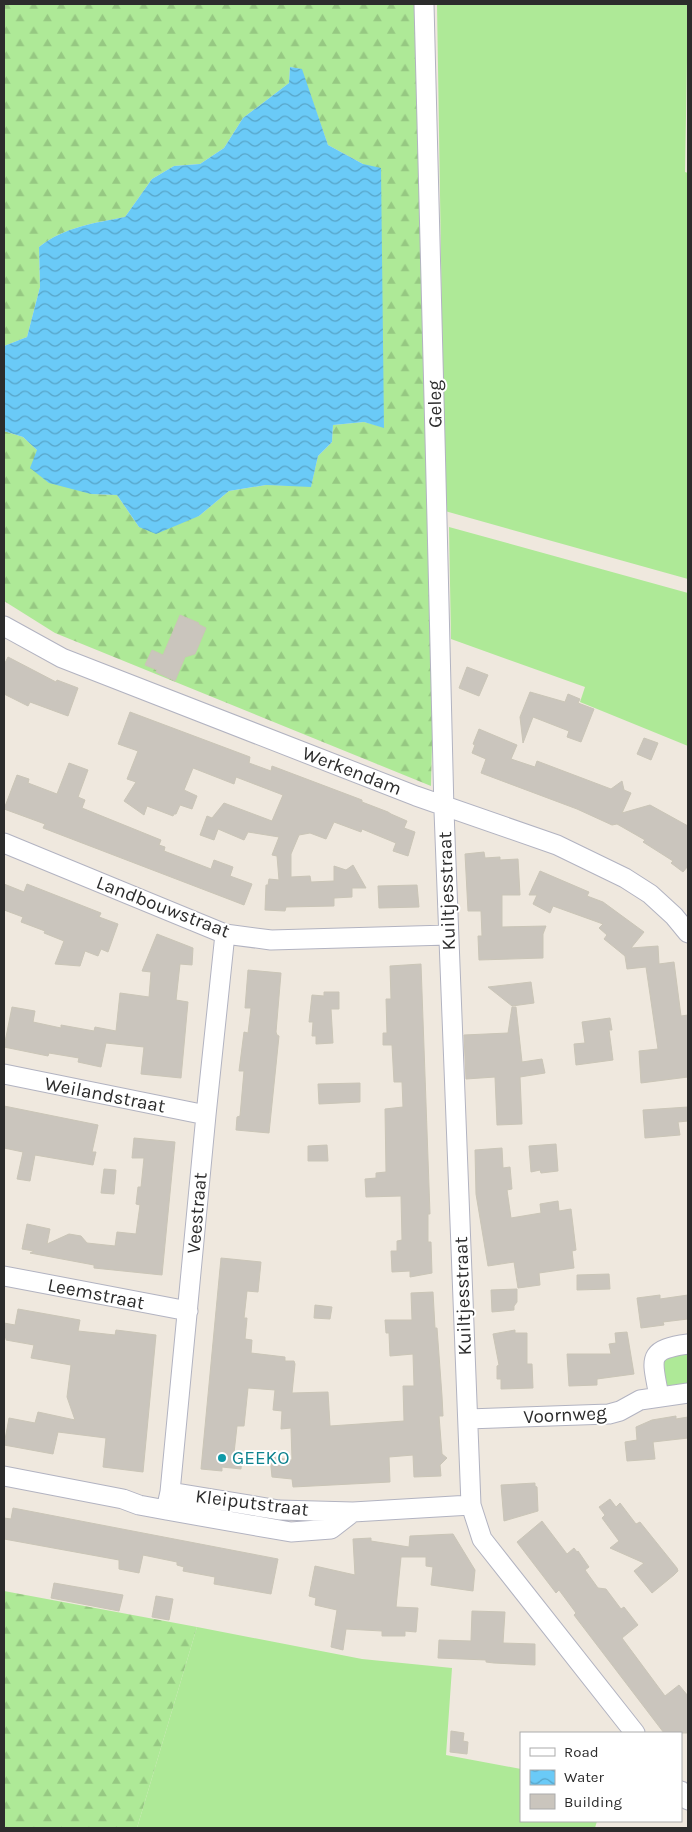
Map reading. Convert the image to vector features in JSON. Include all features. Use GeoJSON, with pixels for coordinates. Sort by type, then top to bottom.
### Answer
{"type":"FeatureCollection","features":[{"type":"Feature","properties":{"kind":"street","name":"Geleg"},"geometry":{"type":"LineString","coordinates":[[424,4],[432,234],[444,804]]}},
{"type":"Feature","properties":{"kind":"street","name":"Werkendam"},"geometry":{"type":"LineString","coordinates":[[4,626],[62,658],[416,796],[444,804],[557,845],[625,878],[650,894],[674,916],[688,933]]}},
{"type":"Feature","properties":{"kind":"street","name":"Kuiltjesstraat"},"geometry":{"type":"LineString","coordinates":[[444,804],[471,1505],[482,1539],[634,1732]]}},
{"type":"Feature","properties":{"kind":"street","name":"Landbouwstraat"},"geometry":{"type":"LineString","coordinates":[[4,844],[225,934],[271,940],[448,935]]}},
{"type":"Feature","properties":{"kind":"street","name":"Veestraat"},"geometry":{"type":"LineString","coordinates":[[170,1492],[225,934]]}},
{"type":"Feature","properties":{"kind":"street","name":"Weilandstraat"},"geometry":{"type":"LineString","coordinates":[[4,1074],[206,1115]]}},
{"type":"Feature","properties":{"kind":"street","name":"Leemstraat"},"geometry":{"type":"LineString","coordinates":[[4,1276],[188,1311]]}},
{"type":"Feature","properties":{"kind":"street"},"geometry":{"type":"LineString","coordinates":[[659,1398],[654,1361],[657,1354],[662,1349],[688,1344]]}},
{"type":"Feature","properties":{"kind":"street","name":"Voornweg"},"geometry":{"type":"LineString","coordinates":[[468,1419],[609,1414],[620,1411],[640,1400],[688,1393]]}},
{"type":"Feature","properties":{"kind":"street","name":"Kleiputstraat"},"geometry":{"type":"LineString","coordinates":[[4,1476],[122,1499],[139,1505],[291,1532],[331,1530],[353,1512]]}},
{"type":"Feature","properties":{"kind":"street","name":"Kleiputstraat"},"geometry":{"type":"LineString","coordinates":[[166,1510],[170,1492],[279,1510],[353,1512],[471,1505]]}},
{"type":"Feature","properties":{"kind":"green space"},"geometry":{"type":"Polygon","coordinates":[[[4,4],[416,4],[435,619],[431,786],[55,633],[4,601],[4,431],[23,437],[91,494],[117,495],[139,527],[199,516],[229,491],[266,485],[311,486],[318,456],[332,442],[333,425],[364,422],[384,427],[363,164],[328,145],[301,69],[290,67],[289,83],[243,118],[224,148],[200,164],[174,166],[152,179],[125,217],[69,230],[39,247],[40,287],[27,337],[4,346],[4,4]]]}},
{"type":"Feature","properties":{"kind":"green space"},"geometry":{"type":"Polygon","coordinates":[[[437,4],[688,4],[685,172],[688,173],[688,579],[445,511],[437,4]]]}},
{"type":"Feature","properties":{"kind":"green space"},"geometry":{"type":"Polygon","coordinates":[[[449,527],[688,593],[688,746],[580,702],[585,687],[451,639],[449,527]]]}},
{"type":"Feature","properties":{"kind":"green space"},"geometry":{"type":"Polygon","coordinates":[[[688,1349],[688,1386],[670,1388],[665,1385],[661,1356],[688,1349]]]}},
{"type":"Feature","properties":{"kind":"green space"},"geometry":{"type":"Polygon","coordinates":[[[4,1591],[197,1627],[137,1828],[4,1828],[4,1591]]]}},
{"type":"Feature","properties":{"kind":"green space"},"geometry":{"type":"Polygon","coordinates":[[[197,1627],[362,1659],[452,1668],[446,1755],[520,1769],[520,1822],[597,1822],[595,1828],[137,1828],[197,1627]]]}},
{"type":"Feature","properties":{"kind":"water"},"geometry":{"type":"Polygon","coordinates":[[[290,67],[302,69],[328,145],[363,164],[381,168],[384,428],[364,422],[333,425],[332,442],[318,456],[311,487],[266,485],[229,491],[199,516],[156,534],[139,527],[117,495],[91,494],[49,483],[30,468],[37,450],[23,437],[4,431],[4,346],[27,337],[40,287],[39,247],[69,230],[125,217],[152,179],[174,166],[200,164],[224,148],[243,118],[289,83],[290,67]]]}},
{"type":"Feature","properties":{"kind":"building"},"geometry":{"type":"Polygon","coordinates":[[[180,615],[206,628],[195,654],[185,657],[175,681],[145,665],[152,650],[163,655],[180,615]]]}},
{"type":"Feature","properties":{"kind":"building"},"geometry":{"type":"Polygon","coordinates":[[[8,657],[56,682],[57,680],[78,688],[68,716],[30,702],[28,706],[4,694],[4,665],[8,657]]]}},
{"type":"Feature","properties":{"kind":"building"},"geometry":{"type":"Polygon","coordinates":[[[467,667],[488,675],[479,696],[459,688],[467,667]]]}},
{"type":"Feature","properties":{"kind":"building"},"geometry":{"type":"Polygon","coordinates":[[[530,692],[565,702],[568,694],[580,699],[578,703],[594,709],[581,742],[567,737],[569,731],[533,717],[523,743],[520,717],[530,692]]]}},
{"type":"Feature","properties":{"kind":"building"},"geometry":{"type":"Polygon","coordinates":[[[130,712],[250,757],[249,763],[271,771],[272,766],[362,800],[362,802],[407,821],[404,828],[415,832],[408,856],[393,851],[396,843],[362,829],[361,832],[334,822],[326,839],[310,833],[299,835],[291,854],[291,877],[310,876],[311,882],[334,881],[334,866],[346,870],[353,865],[366,888],[352,888],[352,897],[334,898],[334,906],[286,907],[285,911],[265,910],[266,885],[268,885],[269,879],[279,880],[277,856],[272,855],[279,837],[248,832],[244,840],[218,829],[214,840],[200,835],[207,816],[212,818],[224,803],[272,821],[283,795],[236,777],[234,784],[193,768],[184,790],[197,796],[192,809],[180,805],[173,816],[147,806],[144,815],[124,801],[136,782],[127,779],[138,751],[118,744],[130,712]]]}},
{"type":"Feature","properties":{"kind":"building"},"geometry":{"type":"Polygon","coordinates":[[[479,729],[517,745],[511,759],[535,767],[537,761],[611,789],[622,781],[624,790],[631,793],[622,813],[650,805],[688,826],[688,866],[683,872],[671,863],[673,861],[643,842],[645,840],[617,824],[612,825],[577,809],[481,773],[486,759],[472,753],[475,745],[473,744],[479,729]]]}},
{"type":"Feature","properties":{"kind":"building"},"geometry":{"type":"Polygon","coordinates":[[[644,738],[658,743],[651,760],[637,754],[644,738]]]}},
{"type":"Feature","properties":{"kind":"building"},"geometry":{"type":"Polygon","coordinates":[[[69,763],[88,770],[78,797],[85,800],[82,808],[161,840],[159,845],[165,847],[164,851],[211,869],[214,860],[233,867],[230,876],[252,884],[244,905],[43,828],[45,824],[4,809],[17,775],[29,779],[28,783],[57,794],[69,763]]]}},
{"type":"Feature","properties":{"kind":"building"},"geometry":{"type":"Polygon","coordinates":[[[484,852],[485,858],[500,857],[500,860],[518,859],[520,895],[502,895],[502,927],[546,926],[543,934],[543,958],[479,960],[478,936],[482,936],[481,911],[468,911],[465,854],[484,852]]]}},
{"type":"Feature","properties":{"kind":"building"},"geometry":{"type":"Polygon","coordinates":[[[540,871],[589,892],[587,896],[603,902],[644,932],[631,948],[658,946],[659,964],[674,962],[681,1016],[688,1015],[688,1077],[641,1083],[639,1051],[658,1049],[646,967],[627,969],[625,956],[604,939],[607,935],[599,928],[603,924],[553,906],[550,913],[533,904],[537,895],[529,895],[540,871]]]}},
{"type":"Feature","properties":{"kind":"building"},"geometry":{"type":"Polygon","coordinates":[[[4,884],[24,892],[27,884],[101,913],[99,917],[118,924],[108,952],[101,949],[98,956],[85,951],[80,966],[55,964],[64,941],[21,922],[23,917],[4,910],[4,884]]]}},
{"type":"Feature","properties":{"kind":"building"},"geometry":{"type":"Polygon","coordinates":[[[417,885],[419,907],[379,908],[378,886],[417,885]]]}},
{"type":"Feature","properties":{"kind":"building"},"geometry":{"type":"Polygon","coordinates":[[[157,934],[193,948],[192,965],[180,964],[176,1000],[188,1002],[181,1078],[141,1074],[144,1047],[106,1043],[101,1067],[78,1062],[79,1058],[49,1053],[48,1056],[4,1047],[12,1007],[35,1011],[33,1022],[61,1028],[61,1025],[94,1031],[95,1027],[116,1031],[120,993],[149,997],[151,972],[142,971],[157,934]]]}},
{"type":"Feature","properties":{"kind":"building"},"geometry":{"type":"Polygon","coordinates":[[[421,964],[430,1214],[428,1214],[428,1242],[431,1242],[432,1273],[410,1277],[410,1271],[392,1272],[391,1251],[397,1251],[397,1241],[402,1240],[401,1196],[366,1197],[365,1179],[376,1178],[376,1173],[386,1172],[385,1109],[403,1107],[402,1082],[394,1082],[392,1045],[383,1045],[383,1033],[387,1033],[386,999],[391,999],[390,966],[421,964]]]}},
{"type":"Feature","properties":{"kind":"building"},"geometry":{"type":"Polygon","coordinates":[[[248,970],[281,973],[276,1032],[279,1036],[269,1133],[236,1130],[237,1117],[240,1116],[244,1071],[239,1071],[244,1032],[248,1033],[251,1008],[245,1008],[248,970]]]}},
{"type":"Feature","properties":{"kind":"building"},"geometry":{"type":"Polygon","coordinates":[[[531,982],[534,1003],[512,1006],[488,987],[531,982]]]}},
{"type":"Feature","properties":{"kind":"building"},"geometry":{"type":"Polygon","coordinates":[[[324,992],[339,992],[339,1009],[331,1009],[333,1043],[316,1044],[316,1036],[312,1036],[313,1022],[309,1022],[312,995],[324,996],[324,992]]]}},
{"type":"Feature","properties":{"kind":"building"},"geometry":{"type":"Polygon","coordinates":[[[512,1007],[516,1007],[522,1062],[542,1059],[545,1073],[520,1077],[522,1124],[497,1125],[495,1077],[466,1079],[464,1035],[508,1033],[512,1007]]]}},
{"type":"Feature","properties":{"kind":"building"},"geometry":{"type":"Polygon","coordinates":[[[610,1018],[612,1030],[609,1030],[613,1060],[576,1065],[574,1044],[585,1043],[582,1022],[610,1018]]]}},
{"type":"Feature","properties":{"kind":"building"},"geometry":{"type":"Polygon","coordinates":[[[360,1083],[360,1102],[319,1104],[318,1084],[360,1083]]]}},
{"type":"Feature","properties":{"kind":"building"},"geometry":{"type":"Polygon","coordinates":[[[4,1106],[98,1125],[92,1152],[96,1152],[93,1165],[35,1155],[30,1181],[17,1179],[23,1152],[4,1148],[4,1106]]]}},
{"type":"Feature","properties":{"kind":"building"},"geometry":{"type":"Polygon","coordinates":[[[688,1107],[688,1121],[678,1122],[680,1135],[645,1138],[643,1110],[688,1107]]]}},
{"type":"Feature","properties":{"kind":"building"},"geometry":{"type":"Polygon","coordinates":[[[134,1138],[175,1142],[162,1275],[94,1268],[94,1265],[30,1253],[34,1251],[22,1249],[27,1224],[50,1229],[47,1244],[69,1234],[81,1236],[87,1243],[115,1246],[117,1232],[136,1234],[140,1205],[136,1204],[138,1187],[141,1187],[144,1158],[132,1158],[134,1138]]]}},
{"type":"Feature","properties":{"kind":"building"},"geometry":{"type":"Polygon","coordinates":[[[556,1144],[558,1171],[541,1173],[540,1170],[531,1172],[529,1146],[556,1144]]]}},
{"type":"Feature","properties":{"kind":"building"},"geometry":{"type":"Polygon","coordinates":[[[327,1145],[328,1161],[308,1161],[308,1146],[327,1145]]]}},
{"type":"Feature","properties":{"kind":"building"},"geometry":{"type":"Polygon","coordinates":[[[502,1148],[503,1168],[510,1167],[512,1189],[507,1190],[511,1218],[541,1213],[540,1204],[558,1201],[559,1211],[571,1209],[576,1250],[572,1251],[574,1268],[539,1273],[540,1285],[518,1288],[514,1262],[488,1266],[476,1194],[475,1150],[502,1148]]]}},
{"type":"Feature","properties":{"kind":"building"},"geometry":{"type":"Polygon","coordinates":[[[104,1169],[116,1170],[114,1194],[101,1193],[104,1169]]]}},
{"type":"Feature","properties":{"kind":"building"},"geometry":{"type":"Polygon","coordinates":[[[221,1258],[261,1262],[258,1292],[247,1291],[244,1318],[247,1318],[245,1339],[252,1340],[251,1353],[285,1357],[285,1361],[294,1361],[292,1393],[328,1392],[330,1426],[404,1421],[403,1386],[414,1386],[413,1354],[390,1356],[389,1333],[386,1333],[385,1320],[412,1320],[411,1293],[433,1292],[442,1396],[443,1416],[439,1416],[442,1454],[447,1458],[440,1465],[441,1476],[414,1477],[413,1455],[389,1457],[390,1482],[293,1487],[292,1479],[272,1477],[270,1457],[292,1460],[291,1428],[281,1429],[282,1411],[273,1410],[275,1390],[248,1388],[244,1426],[237,1426],[234,1453],[242,1454],[241,1469],[222,1467],[222,1471],[201,1469],[221,1258]]]}},
{"type":"Feature","properties":{"kind":"building"},"geometry":{"type":"Polygon","coordinates":[[[609,1274],[610,1289],[577,1290],[577,1275],[609,1274]]]}},
{"type":"Feature","properties":{"kind":"building"},"geometry":{"type":"Polygon","coordinates":[[[517,1289],[517,1302],[514,1310],[492,1312],[491,1290],[517,1289]]]}},
{"type":"Feature","properties":{"kind":"building"},"geometry":{"type":"Polygon","coordinates":[[[660,1295],[660,1299],[688,1295],[688,1319],[663,1322],[664,1325],[641,1328],[637,1298],[660,1295]]]}},
{"type":"Feature","properties":{"kind":"building"},"geometry":{"type":"Polygon","coordinates":[[[315,1305],[332,1307],[330,1319],[314,1318],[315,1305]]]}},
{"type":"Feature","properties":{"kind":"building"},"geometry":{"type":"Polygon","coordinates":[[[18,1309],[80,1320],[78,1331],[115,1335],[116,1330],[156,1335],[143,1472],[103,1467],[106,1438],[58,1432],[53,1454],[4,1445],[9,1418],[35,1423],[38,1412],[75,1420],[67,1397],[71,1365],[31,1358],[34,1345],[4,1338],[4,1323],[15,1325],[18,1309]]]}},
{"type":"Feature","properties":{"kind":"building"},"geometry":{"type":"Polygon","coordinates":[[[515,1330],[515,1333],[527,1333],[527,1364],[532,1364],[533,1388],[501,1389],[501,1379],[497,1379],[497,1366],[499,1365],[493,1334],[515,1330]]]}},
{"type":"Feature","properties":{"kind":"building"},"geometry":{"type":"Polygon","coordinates":[[[627,1332],[634,1374],[597,1379],[597,1385],[569,1386],[567,1354],[611,1354],[609,1344],[616,1343],[615,1333],[627,1332]]]}},
{"type":"Feature","properties":{"kind":"building"},"geometry":{"type":"Polygon","coordinates":[[[676,1416],[676,1419],[688,1417],[688,1438],[653,1442],[655,1459],[627,1461],[625,1442],[637,1440],[636,1427],[652,1420],[676,1416]]]}},
{"type":"Feature","properties":{"kind":"building"},"geometry":{"type":"Polygon","coordinates":[[[535,1483],[537,1487],[538,1511],[504,1521],[501,1485],[535,1483]]]}},
{"type":"Feature","properties":{"kind":"building"},"geometry":{"type":"Polygon","coordinates":[[[610,1499],[616,1507],[620,1503],[636,1524],[640,1522],[677,1568],[678,1571],[674,1575],[652,1593],[634,1571],[644,1563],[610,1548],[619,1541],[602,1518],[605,1515],[599,1507],[610,1499]]]}},
{"type":"Feature","properties":{"kind":"building"},"geometry":{"type":"Polygon","coordinates":[[[13,1508],[278,1559],[271,1594],[214,1584],[215,1577],[183,1571],[184,1567],[177,1565],[177,1562],[143,1555],[139,1573],[119,1569],[119,1560],[4,1539],[4,1518],[11,1519],[13,1508]]]}},
{"type":"Feature","properties":{"kind":"building"},"geometry":{"type":"Polygon","coordinates":[[[542,1521],[567,1554],[574,1548],[578,1551],[589,1567],[585,1570],[598,1588],[606,1589],[621,1609],[624,1607],[638,1625],[622,1638],[665,1696],[679,1685],[688,1696],[688,1733],[663,1732],[574,1615],[576,1613],[559,1590],[556,1593],[517,1542],[542,1521]]]}},
{"type":"Feature","properties":{"kind":"building"},"geometry":{"type":"Polygon","coordinates":[[[453,1534],[475,1570],[473,1591],[431,1585],[433,1567],[426,1566],[426,1557],[401,1557],[396,1607],[418,1608],[416,1632],[405,1631],[405,1636],[382,1636],[382,1631],[346,1629],[343,1650],[331,1647],[337,1610],[315,1605],[316,1598],[309,1596],[315,1566],[355,1575],[353,1539],[371,1538],[371,1541],[409,1547],[410,1536],[453,1534]]]}},
{"type":"Feature","properties":{"kind":"building"},"geometry":{"type":"Polygon","coordinates":[[[54,1583],[123,1595],[119,1611],[51,1598],[54,1583]]]}},
{"type":"Feature","properties":{"kind":"building"},"geometry":{"type":"Polygon","coordinates":[[[156,1596],[173,1599],[169,1620],[152,1617],[156,1596]]]}},
{"type":"Feature","properties":{"kind":"building"},"geometry":{"type":"Polygon","coordinates":[[[472,1611],[505,1612],[503,1643],[535,1644],[535,1665],[438,1658],[439,1640],[471,1641],[472,1611]]]}},
{"type":"Feature","properties":{"kind":"building"},"geometry":{"type":"Polygon","coordinates":[[[451,1731],[464,1733],[463,1741],[468,1742],[467,1754],[450,1752],[451,1731]]]}},
{"type":"Feature","properties":{"kind":"place","name":"GEEKO"},"geometry":{"type":"Point","coordinates":[222,1458]}}]}
